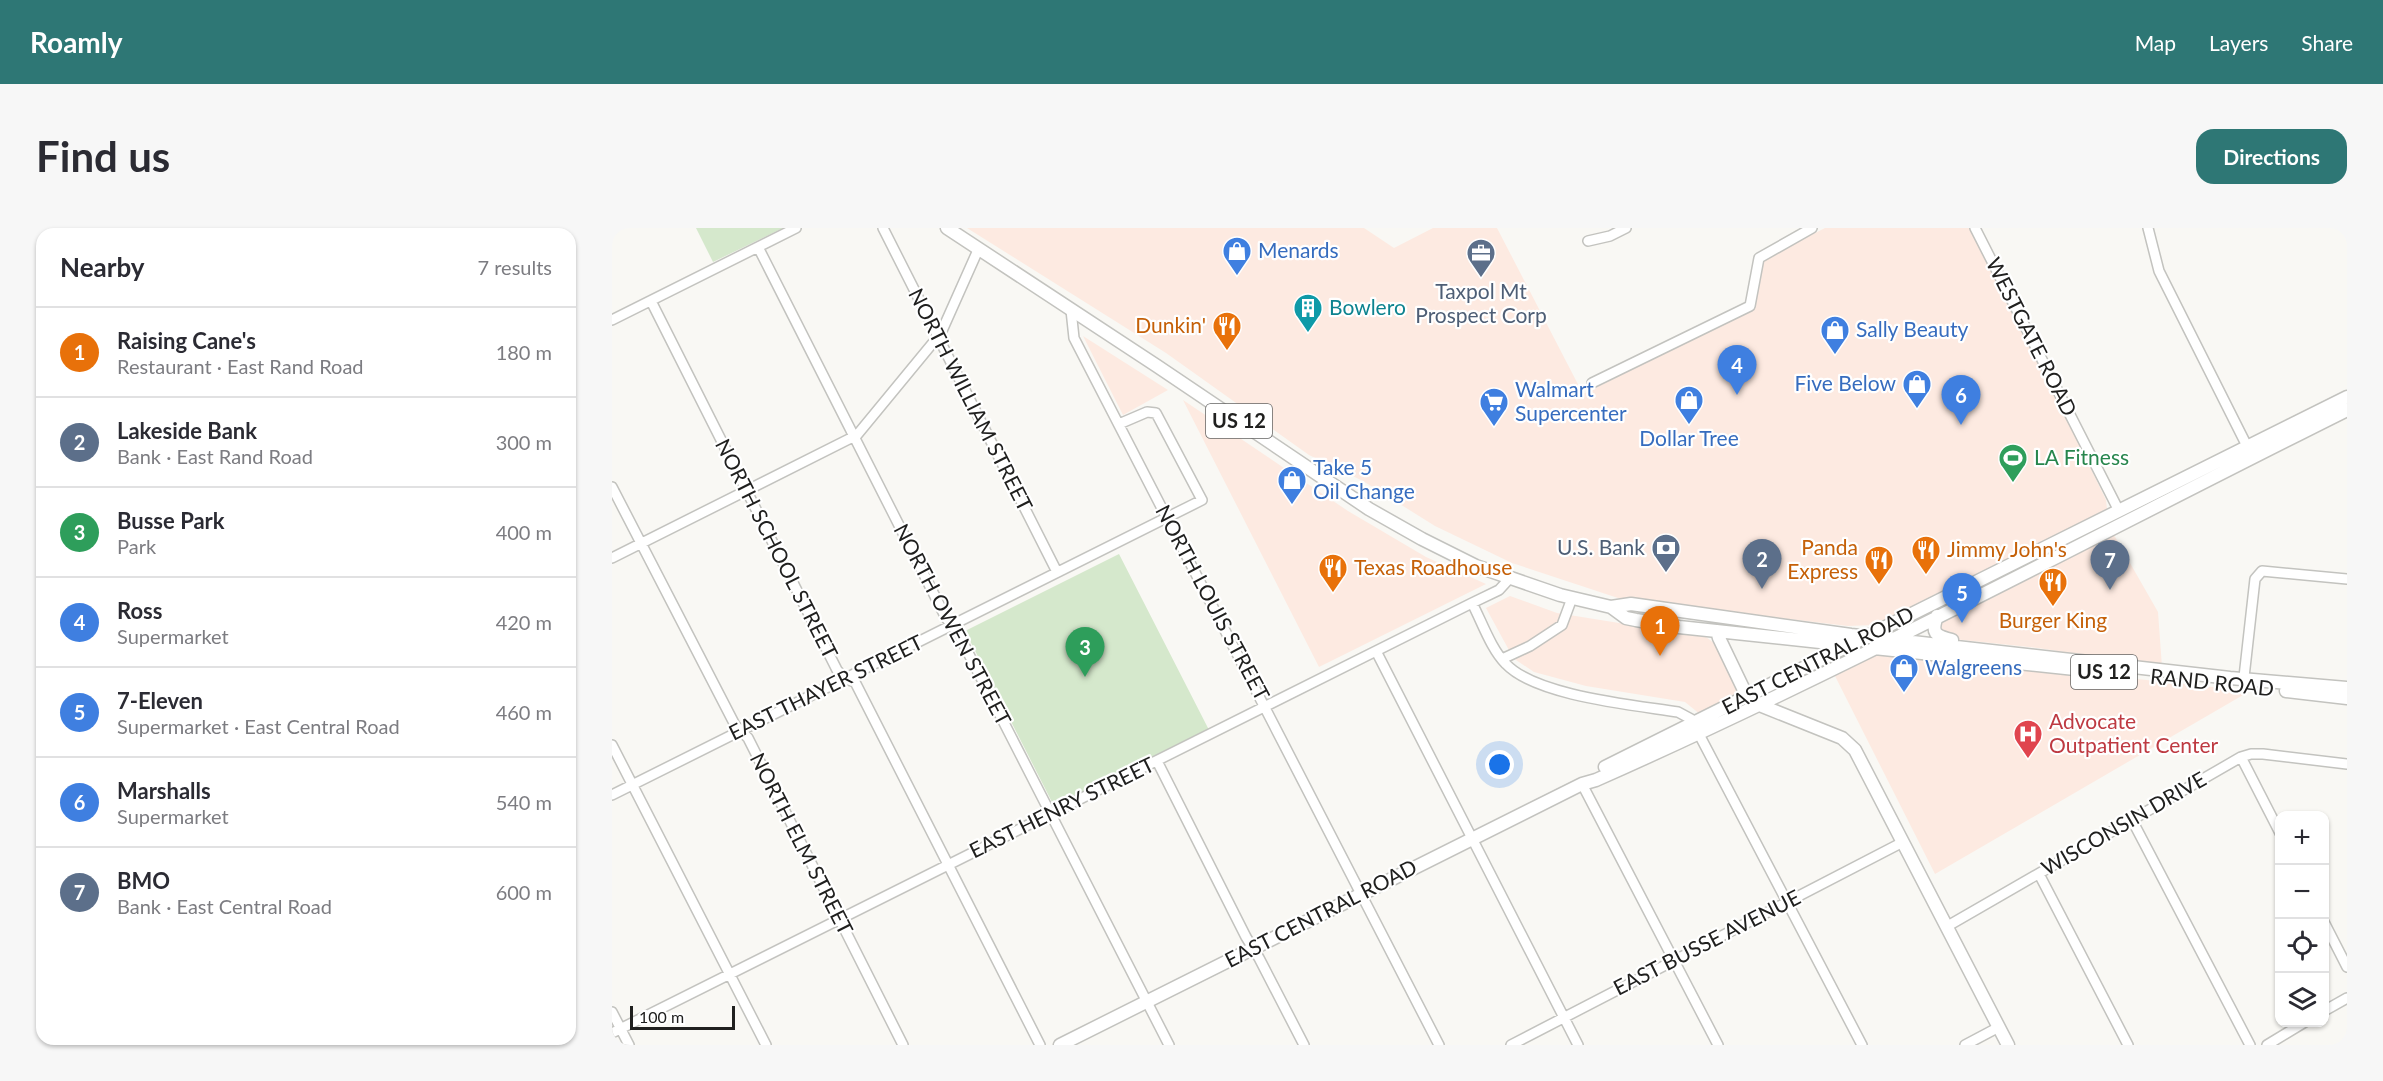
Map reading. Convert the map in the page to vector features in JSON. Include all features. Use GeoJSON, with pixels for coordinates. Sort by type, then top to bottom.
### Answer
{"type":"FeatureCollection","features":[{"type":"Feature","properties":{"kind":"main road","name":"US 12"},"geometry":{"type":"LineString","coordinates":[[947,228],[1369,510],[1476,566],[1572,598],[1611,607],[1631,604],[1869,642]]}},
{"type":"Feature","properties":{"kind":"main road","name":"EAST CENTRAL ROAD"},"geometry":{"type":"LineString","coordinates":[[1753,700],[1786,690],[1869,642],[1937,616],[2250,452],[2347,397]]}},
{"type":"Feature","properties":{"kind":"main road","name":"EAST CENTRAL ROAD"},"geometry":{"type":"LineString","coordinates":[[1060,1045],[1582,784],[1596,780],[1869,642],[2119,511],[2347,410]]}},
{"type":"Feature","properties":{"kind":"main road","name":"US 12"},"geometry":{"type":"LineString","coordinates":[[1611,607],[1626,618],[1717,631],[1869,642]]}},
{"type":"Feature","properties":{"kind":"main road"},"geometry":{"type":"LineString","coordinates":[[1937,616],[1933,628],[1939,636],[1994,651]]}},
{"type":"Feature","properties":{"kind":"main road"},"geometry":{"type":"LineString","coordinates":[[1717,631],[1753,700],[1848,742],[1867,771],[2008,1045]]}},
{"type":"Feature","properties":{"kind":"main road","name":"RAND ROAD"},"geometry":{"type":"LineString","coordinates":[[1869,642],[1994,651],[2230,678],[2347,688]]}},
{"type":"Feature","properties":{"kind":"main road","name":"RAND ROAD"},"geometry":{"type":"LineString","coordinates":[[1869,642],[2347,698]]}},
{"type":"Feature","properties":{"kind":"main road"},"geometry":{"type":"LineString","coordinates":[[1786,690],[1784,700],[1791,718]]}},
{"type":"Feature","properties":{"kind":"street"},"geometry":{"type":"LineString","coordinates":[[612,320],[796,228]]}},
{"type":"Feature","properties":{"kind":"street","name":"NORTH WILLIAM STREET"},"geometry":{"type":"LineString","coordinates":[[882,228],[1057,572]]}},
{"type":"Feature","properties":{"kind":"street"},"geometry":{"type":"LineString","coordinates":[[1588,241],[1610,236],[1626,228]]}},
{"type":"Feature","properties":{"kind":"street"},"geometry":{"type":"LineString","coordinates":[[1592,383],[1750,306],[1759,258],[1812,228]]}},
{"type":"Feature","properties":{"kind":"street","name":"WESTGATE ROAD"},"geometry":{"type":"LineString","coordinates":[[1975,228],[2119,511]]}},
{"type":"Feature","properties":{"kind":"street"},"geometry":{"type":"LineString","coordinates":[[2148,228],[2159,271],[2250,452]]}},
{"type":"Feature","properties":{"kind":"street","name":"NORTH OWEN STREET"},"geometry":{"type":"LineString","coordinates":[[758,247],[946,618],[958,633],[1169,1045]]}},
{"type":"Feature","properties":{"kind":"street"},"geometry":{"type":"LineString","coordinates":[[612,558],[854,437],[938,337],[978,250]]}},
{"type":"Feature","properties":{"kind":"street","name":"NORTH SCHOOL STREET"},"geometry":{"type":"LineString","coordinates":[[651,301],[837,670],[844,679],[855,681],[1040,1045]]}},
{"type":"Feature","properties":{"kind":"street","name":"NORTH LOUIS STREET"},"geometry":{"type":"LineString","coordinates":[[1071,310],[1074,338],[1439,1045]]}},
{"type":"Feature","properties":{"kind":"street","name":"EAST THAYER STREET"},"geometry":{"type":"LineString","coordinates":[[612,795],[1202,500],[1155,413],[1147,412],[1119,424]]}},
{"type":"Feature","properties":{"kind":"street","name":"NORTH ELM STREET"},"geometry":{"type":"LineString","coordinates":[[612,487],[739,731],[748,738],[903,1045]]}},
{"type":"Feature","properties":{"kind":"street"},"geometry":{"type":"LineString","coordinates":[[2244,677],[2255,579],[2262,571],[2272,570],[2347,579]]}},
{"type":"Feature","properties":{"kind":"street","name":"EAST HENRY STREET"},"geometry":{"type":"LineString","coordinates":[[616,1031],[1499,590],[1510,578]]}},
{"type":"Feature","properties":{"kind":"street"},"geometry":{"type":"LineString","coordinates":[[1502,659],[1530,646],[1562,625],[1572,598]]}},
{"type":"Feature","properties":{"kind":"street"},"geometry":{"type":"LineString","coordinates":[[1472,603],[1502,659],[1521,677],[1547,688],[1624,704],[1678,712],[1685,715],[1697,728],[1862,1045]]}},
{"type":"Feature","properties":{"kind":"street"},"geometry":{"type":"LineString","coordinates":[[1376,651],[1578,1045]]}},
{"type":"Feature","properties":{"kind":"street"},"geometry":{"type":"LineString","coordinates":[[612,745],[766,1045]]}},
{"type":"Feature","properties":{"kind":"street","name":"WISCONSIN DRIVE"},"geometry":{"type":"LineString","coordinates":[[1946,927],[2241,757],[2257,753],[2347,764]]}},
{"type":"Feature","properties":{"kind":"street"},"geometry":{"type":"LineString","coordinates":[[2241,757],[2275,823]]}},
{"type":"Feature","properties":{"kind":"street"},"geometry":{"type":"LineString","coordinates":[[1157,761],[1304,1045]]}},
{"type":"Feature","properties":{"kind":"street"},"geometry":{"type":"LineString","coordinates":[[1582,784],[1718,1045]]}},
{"type":"Feature","properties":{"kind":"street"},"geometry":{"type":"LineString","coordinates":[[2132,820],[2250,1045]]}},
{"type":"Feature","properties":{"kind":"street","name":"EAST BUSSE AVENUE"},"geometry":{"type":"LineString","coordinates":[[1511,1045],[1903,842]]}},
{"type":"Feature","properties":{"kind":"street"},"geometry":{"type":"LineString","coordinates":[[2038,874],[2128,1045]]}},
{"type":"Feature","properties":{"kind":"street"},"geometry":{"type":"LineString","coordinates":[[2329,930],[2347,967]]}},
{"type":"Feature","properties":{"kind":"street"},"geometry":{"type":"LineString","coordinates":[[2329,1009],[2347,998]]}},
{"type":"Feature","properties":{"kind":"street"},"geometry":{"type":"LineString","coordinates":[[612,1012],[616,1031],[629,1045]]}},
{"type":"Feature","properties":{"kind":"street"},"geometry":{"type":"LineString","coordinates":[[2267,1045],[2299,1027]]}},
{"type":"Feature","properties":{"kind":"street"},"geometry":{"type":"LineString","coordinates":[[1965,1045],[1999,1028]]}},
{"type":"Feature","properties":{"kind":"shaded area"},"geometry":{"type":"Polygon","coordinates":[[[967,228],[1364,228],[1394,248],[1433,228],[1497,228],[1583,394],[1754,309],[1764,259],[1825,228],[1970,228],[2076,438],[2106,500],[2107,509],[2103,514],[2069,528],[2002,562],[1997,567],[1958,583],[1874,625],[1848,626],[1621,599],[1512,563],[1435,526],[1363,481],[1309,455],[1166,353],[967,228]]]}},
{"type":"Feature","properties":{"kind":"shaded area"},"geometry":{"type":"Polygon","coordinates":[[[1083,336],[1168,390],[1123,415],[1083,336]]]}},
{"type":"Feature","properties":{"kind":"shaded area"},"geometry":{"type":"Polygon","coordinates":[[[1183,400],[1348,511],[1426,557],[1486,584],[1319,667],[1183,400]]]}},
{"type":"Feature","properties":{"kind":"shaded area"},"geometry":{"type":"Polygon","coordinates":[[[2114,535],[2158,612],[2162,667],[2038,648],[1953,639],[1940,633],[1939,623],[2037,571],[2114,535]]]}},
{"type":"Feature","properties":{"kind":"shaded area"},"geometry":{"type":"Polygon","coordinates":[[[1510,596],[1557,613],[1706,637],[1714,643],[1737,694],[1701,715],[1685,702],[1586,686],[1534,672],[1516,660],[1510,652],[1486,608],[1510,596]]]}},
{"type":"Feature","properties":{"kind":"shaded area"},"geometry":{"type":"Polygon","coordinates":[[[1873,654],[2250,691],[1935,874],[1835,676],[1873,654]]]}},
{"type":"Feature","properties":{"kind":"green space"},"geometry":{"type":"Polygon","coordinates":[[[696,228],[783,228],[713,262],[696,228]]]}},
{"type":"Feature","properties":{"kind":"green space"},"geometry":{"type":"Polygon","coordinates":[[[1119,554],[1209,730],[1054,806],[965,631],[1119,554]]]}},
{"type":"Feature","properties":{"kind":"place","name":"Menards"},"geometry":{"type":"Point","coordinates":[1237,276]}},
{"type":"Feature","properties":{"kind":"place","name":"Taxpol Mt Prospect Corp"},"geometry":{"type":"Point","coordinates":[1481,278]}},
{"type":"Feature","properties":{"kind":"place","name":"Bowlero"},"geometry":{"type":"Point","coordinates":[1308,334]}},
{"type":"Feature","properties":{"kind":"place","name":"Dunkin'"},"geometry":{"type":"Point","coordinates":[1227,352]}},
{"type":"Feature","properties":{"kind":"place","name":"Sally Beauty"},"geometry":{"type":"Point","coordinates":[1835,356]}},
{"type":"Feature","properties":{"kind":"place","name":"Ross"},"geometry":{"type":"Point","coordinates":[1737,395]}},
{"type":"Feature","properties":{"kind":"place","name":"Five Below"},"geometry":{"type":"Point","coordinates":[1917,410]}},
{"type":"Feature","properties":{"kind":"place","name":"Marshalls"},"geometry":{"type":"Point","coordinates":[1961,425]}},
{"type":"Feature","properties":{"kind":"place","name":"Dollar Tree"},"geometry":{"type":"Point","coordinates":[1689,426]}},
{"type":"Feature","properties":{"kind":"place","name":"Walmart Supercenter"},"geometry":{"type":"Point","coordinates":[1494,428]}},
{"type":"Feature","properties":{"kind":"place","name":"LA Fitness"},"geometry":{"type":"Point","coordinates":[2013,484]}},
{"type":"Feature","properties":{"kind":"place","name":"Take 5 Oil Change"},"geometry":{"type":"Point","coordinates":[1292,506]}},
{"type":"Feature","properties":{"kind":"place","name":"U.S. Bank"},"geometry":{"type":"Point","coordinates":[1666,574]}},
{"type":"Feature","properties":{"kind":"place","name":"Jimmy John's"},"geometry":{"type":"Point","coordinates":[1926,576]}},
{"type":"Feature","properties":{"kind":"place","name":"Panda Express"},"geometry":{"type":"Point","coordinates":[1879,586]}},
{"type":"Feature","properties":{"kind":"place","name":"Lakeside Bank"},"geometry":{"type":"Point","coordinates":[1762,589]}},
{"type":"Feature","properties":{"kind":"place","name":"BMO"},"geometry":{"type":"Point","coordinates":[2110,590]}},
{"type":"Feature","properties":{"kind":"place","name":"Texas Roadhouse"},"geometry":{"type":"Point","coordinates":[1333,594]}},
{"type":"Feature","properties":{"kind":"place","name":"Burger King"},"geometry":{"type":"Point","coordinates":[2053,608]}},
{"type":"Feature","properties":{"kind":"place","name":"7-Eleven"},"geometry":{"type":"Point","coordinates":[1962,623]}},
{"type":"Feature","properties":{"kind":"place","name":"Raising Cane's"},"geometry":{"type":"Point","coordinates":[1660,656]}},
{"type":"Feature","properties":{"kind":"place","name":"Busse Park"},"geometry":{"type":"Point","coordinates":[1085,677]}},
{"type":"Feature","properties":{"kind":"place","name":"Walgreens"},"geometry":{"type":"Point","coordinates":[1904,694]}},
{"type":"Feature","properties":{"kind":"place","name":"Advocate Outpatient Center"},"geometry":{"type":"Point","coordinates":[2028,760]}}]}
